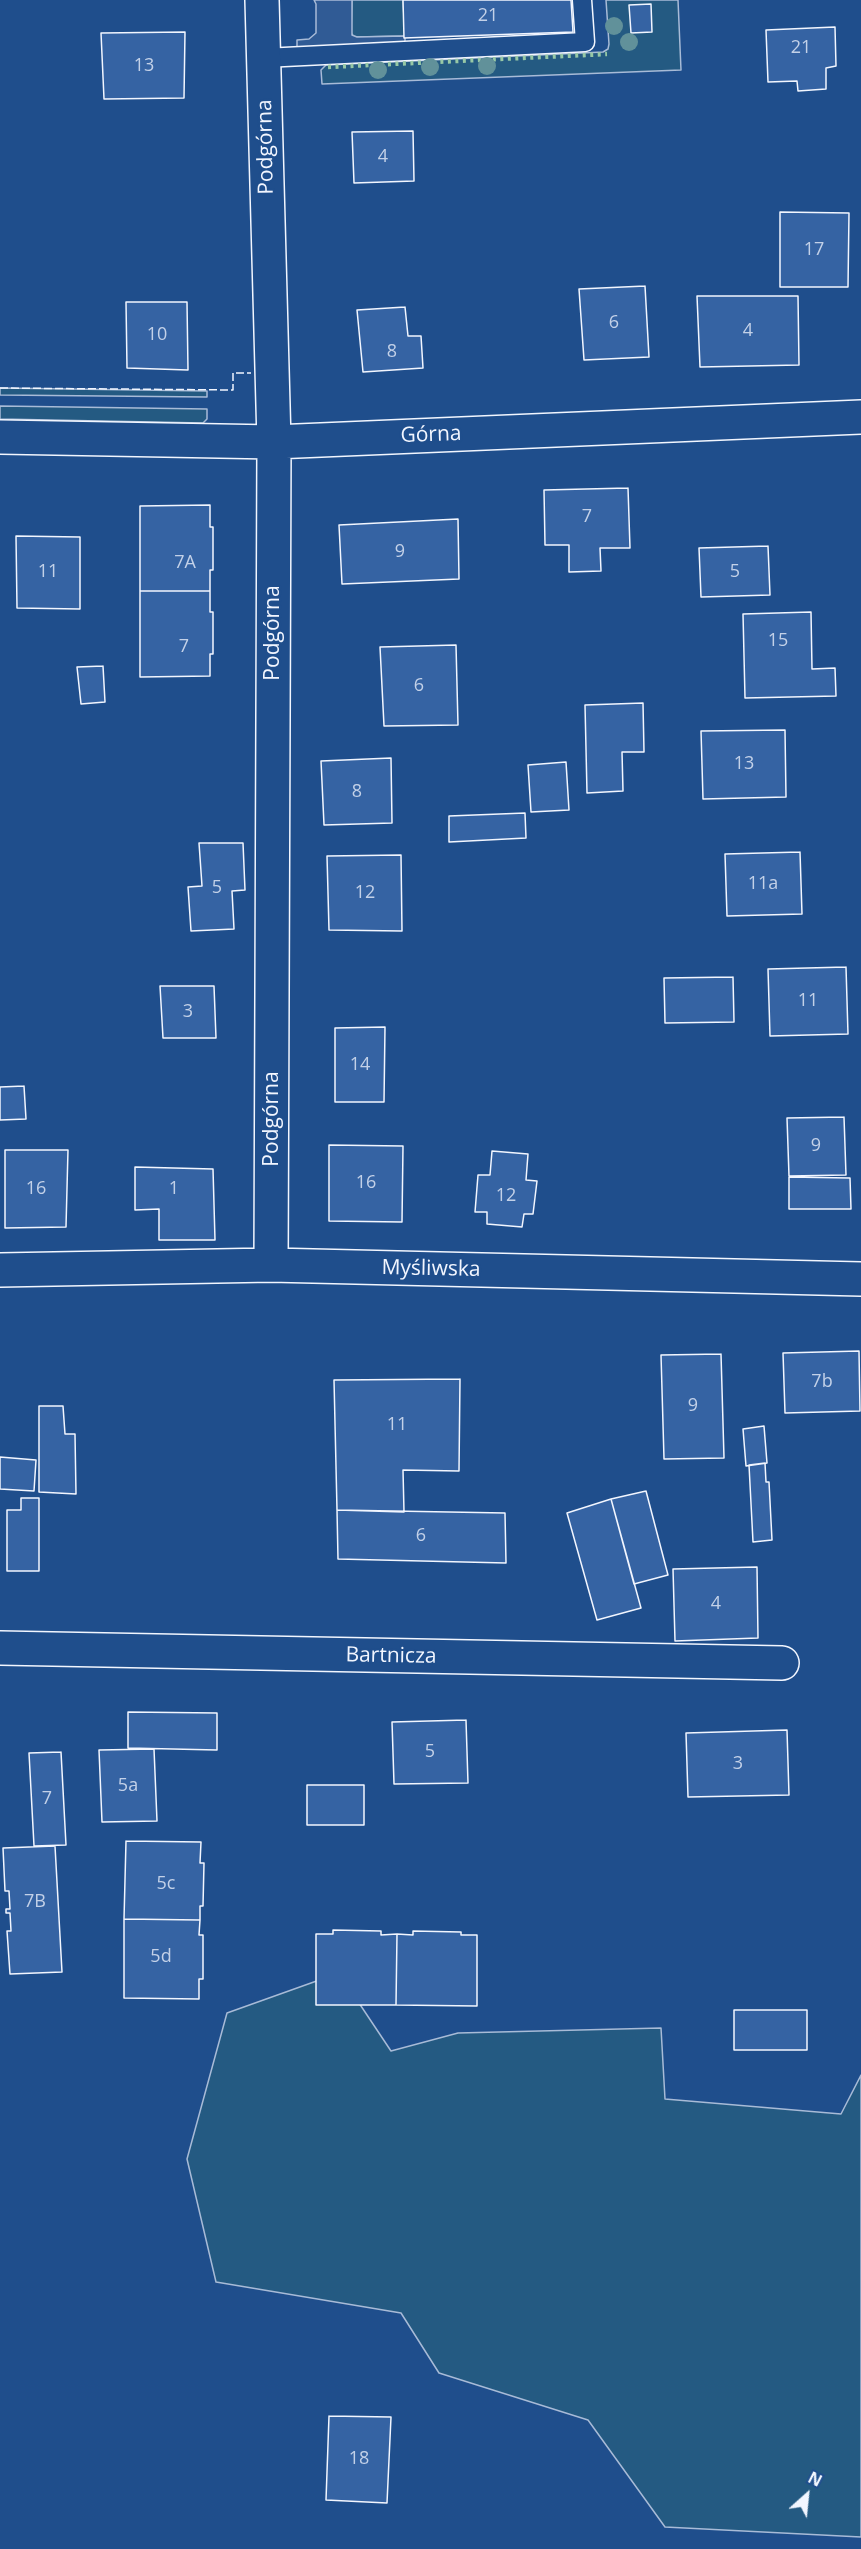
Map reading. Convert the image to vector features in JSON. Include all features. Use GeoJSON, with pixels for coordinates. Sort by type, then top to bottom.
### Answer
{"type":"FeatureCollection","features":[{"type":"Feature","properties":{"kind":"street","name":"Podgórna"},"geometry":{"type":"LineString","coordinates":[[262,0],[274,442],[271,1265]]}},
{"type":"Feature","properties":{"kind":"street","name":"Górna"},"geometry":{"type":"LineString","coordinates":[[0,437],[274,442],[861,417]]}},
{"type":"Feature","properties":{"kind":"street","name":"Myśliwska"},"geometry":{"type":"LineString","coordinates":[[0,1270],[271,1265],[861,1279]]}},
{"type":"Feature","properties":{"kind":"street","name":"Bartnicza"},"geometry":{"type":"LineString","coordinates":[[0,1648],[782,1663]]}},
{"type":"Feature","properties":{"kind":"lane"},"geometry":{"type":"LineString","coordinates":[[264,58],[585,42],[582,0]]}},
{"type":"Feature","properties":{"kind":"shaded area"},"geometry":{"type":"Polygon","coordinates":[[[314,0],[352,0],[352,35],[357,37],[405,36],[405,51],[297,57],[297,40],[309,39],[316,33],[314,0]]]}},
{"type":"Feature","properties":{"kind":"shaded area"},"geometry":{"type":"Polygon","coordinates":[[[352,0],[403,0],[405,36],[354,37],[351,33],[352,0]]]}},
{"type":"Feature","properties":{"kind":"shaded area"},"geometry":{"type":"Polygon","coordinates":[[[606,0],[678,0],[681,70],[322,84],[321,70],[326,65],[603,52],[608,49],[609,44],[606,0]]]}},
{"type":"Feature","properties":{"kind":"shaded area"},"geometry":{"type":"Polygon","coordinates":[[[0,388],[207,391],[207,397],[0,395],[0,388]]]}},
{"type":"Feature","properties":{"kind":"shaded area"},"geometry":{"type":"Polygon","coordinates":[[[0,406],[207,409],[207,419],[203,423],[0,419],[0,406]]]}},
{"type":"Feature","properties":{"kind":"shaded area"},"geometry":{"type":"Polygon","coordinates":[[[339,1973],[391,2051],[458,2033],[661,2028],[665,2099],[841,2114],[861,2075],[861,2537],[665,2527],[588,2420],[439,2373],[401,2313],[216,2282],[187,2159],[227,2013],[339,1973]]]}},
{"type":"Feature","properties":{"kind":"building"},"geometry":{"type":"Polygon","coordinates":[[[403,0],[571,0],[573,32],[404,38],[403,0]]]}},
{"type":"Feature","properties":{"kind":"building"},"geometry":{"type":"Polygon","coordinates":[[[651,4],[652,32],[631,33],[629,5],[651,4]]]}},
{"type":"Feature","properties":{"kind":"building"},"geometry":{"type":"Polygon","coordinates":[[[835,27],[836,66],[826,68],[826,89],[798,91],[797,81],[768,82],[766,30],[835,27]]]}},
{"type":"Feature","properties":{"kind":"building"},"geometry":{"type":"Polygon","coordinates":[[[185,32],[184,98],[104,99],[101,33],[185,32]]]}},
{"type":"Feature","properties":{"kind":"building"},"geometry":{"type":"Polygon","coordinates":[[[413,131],[414,181],[354,183],[352,132],[413,131]]]}},
{"type":"Feature","properties":{"kind":"building"},"geometry":{"type":"Polygon","coordinates":[[[780,212],[849,213],[848,287],[780,287],[780,212]]]}},
{"type":"Feature","properties":{"kind":"building"},"geometry":{"type":"Polygon","coordinates":[[[645,286],[649,357],[584,360],[579,289],[645,286]]]}},
{"type":"Feature","properties":{"kind":"building"},"geometry":{"type":"Polygon","coordinates":[[[697,296],[798,296],[799,365],[700,367],[697,296]]]}},
{"type":"Feature","properties":{"kind":"building"},"geometry":{"type":"Polygon","coordinates":[[[126,302],[187,302],[188,370],[127,368],[126,302]]]}},
{"type":"Feature","properties":{"kind":"building"},"geometry":{"type":"Polygon","coordinates":[[[405,307],[408,336],[421,336],[423,368],[363,372],[357,310],[405,307]]]}},
{"type":"Feature","properties":{"kind":"building"},"geometry":{"type":"Polygon","coordinates":[[[628,488],[630,548],[600,548],[601,571],[569,572],[569,545],[545,545],[544,490],[628,488]]]}},
{"type":"Feature","properties":{"kind":"building"},"geometry":{"type":"Polygon","coordinates":[[[210,505],[210,527],[213,527],[213,570],[210,570],[210,591],[140,591],[140,506],[210,505]]]}},
{"type":"Feature","properties":{"kind":"building"},"geometry":{"type":"Polygon","coordinates":[[[458,519],[459,579],[342,584],[339,525],[458,519]]]}},
{"type":"Feature","properties":{"kind":"building"},"geometry":{"type":"Polygon","coordinates":[[[16,536],[80,537],[80,609],[17,608],[16,536]]]}},
{"type":"Feature","properties":{"kind":"building"},"geometry":{"type":"Polygon","coordinates":[[[768,546],[770,595],[701,597],[699,548],[768,546]]]}},
{"type":"Feature","properties":{"kind":"building"},"geometry":{"type":"Polygon","coordinates":[[[140,591],[210,591],[210,612],[213,612],[213,654],[210,654],[210,676],[140,677],[140,591]]]}},
{"type":"Feature","properties":{"kind":"building"},"geometry":{"type":"Polygon","coordinates":[[[811,612],[812,669],[835,668],[836,696],[745,698],[743,614],[811,612]]]}},
{"type":"Feature","properties":{"kind":"building"},"geometry":{"type":"Polygon","coordinates":[[[456,645],[458,725],[384,726],[380,647],[456,645]]]}},
{"type":"Feature","properties":{"kind":"building"},"geometry":{"type":"Polygon","coordinates":[[[103,666],[105,702],[81,704],[77,667],[103,666]]]}},
{"type":"Feature","properties":{"kind":"building"},"geometry":{"type":"Polygon","coordinates":[[[643,703],[644,752],[622,752],[623,791],[587,793],[585,705],[643,703]]]}},
{"type":"Feature","properties":{"kind":"building"},"geometry":{"type":"Polygon","coordinates":[[[785,730],[786,797],[703,799],[701,731],[785,730]]]}},
{"type":"Feature","properties":{"kind":"building"},"geometry":{"type":"Polygon","coordinates":[[[391,758],[392,823],[324,825],[321,761],[391,758]]]}},
{"type":"Feature","properties":{"kind":"building"},"geometry":{"type":"Polygon","coordinates":[[[566,762],[569,810],[531,812],[528,765],[566,762]]]}},
{"type":"Feature","properties":{"kind":"building"},"geometry":{"type":"Polygon","coordinates":[[[525,813],[526,838],[449,842],[449,816],[525,813]]]}},
{"type":"Feature","properties":{"kind":"building"},"geometry":{"type":"Polygon","coordinates":[[[199,843],[243,843],[245,890],[232,891],[234,929],[191,931],[188,887],[202,886],[199,843]]]}},
{"type":"Feature","properties":{"kind":"building"},"geometry":{"type":"Polygon","coordinates":[[[800,852],[802,914],[727,916],[725,854],[800,852]]]}},
{"type":"Feature","properties":{"kind":"building"},"geometry":{"type":"Polygon","coordinates":[[[401,855],[402,931],[329,930],[327,856],[401,855]]]}},
{"type":"Feature","properties":{"kind":"building"},"geometry":{"type":"Polygon","coordinates":[[[846,967],[848,1034],[770,1036],[768,969],[846,967]]]}},
{"type":"Feature","properties":{"kind":"building"},"geometry":{"type":"Polygon","coordinates":[[[733,977],[734,1022],[665,1023],[664,978],[733,977]]]}},
{"type":"Feature","properties":{"kind":"building"},"geometry":{"type":"Polygon","coordinates":[[[160,986],[214,986],[216,1038],[163,1038],[160,986]]]}},
{"type":"Feature","properties":{"kind":"building"},"geometry":{"type":"Polygon","coordinates":[[[385,1027],[384,1102],[335,1102],[335,1028],[385,1027]]]}},
{"type":"Feature","properties":{"kind":"building"},"geometry":{"type":"Polygon","coordinates":[[[24,1086],[26,1119],[0,1120],[0,1087],[24,1086]]]}},
{"type":"Feature","properties":{"kind":"building"},"geometry":{"type":"Polygon","coordinates":[[[844,1117],[846,1175],[789,1176],[787,1118],[844,1117]]]}},
{"type":"Feature","properties":{"kind":"building"},"geometry":{"type":"Polygon","coordinates":[[[329,1145],[403,1146],[402,1222],[329,1221],[329,1145]]]}},
{"type":"Feature","properties":{"kind":"building"},"geometry":{"type":"Polygon","coordinates":[[[5,1150],[68,1150],[66,1227],[5,1228],[5,1150]]]}},
{"type":"Feature","properties":{"kind":"building"},"geometry":{"type":"Polygon","coordinates":[[[492,1151],[528,1154],[526,1180],[537,1181],[533,1214],[524,1214],[522,1227],[487,1224],[487,1212],[475,1212],[478,1175],[490,1175],[492,1151]]]}},
{"type":"Feature","properties":{"kind":"building"},"geometry":{"type":"Polygon","coordinates":[[[135,1167],[213,1169],[215,1240],[159,1240],[159,1209],[135,1210],[135,1167]]]}},
{"type":"Feature","properties":{"kind":"building"},"geometry":{"type":"Polygon","coordinates":[[[789,1177],[850,1178],[851,1209],[789,1209],[789,1177]]]}},
{"type":"Feature","properties":{"kind":"building"},"geometry":{"type":"Polygon","coordinates":[[[859,1351],[860,1411],[785,1413],[783,1353],[859,1351]]]}},
{"type":"Feature","properties":{"kind":"building"},"geometry":{"type":"Polygon","coordinates":[[[721,1354],[724,1458],[664,1459],[661,1355],[721,1354]]]}},
{"type":"Feature","properties":{"kind":"building"},"geometry":{"type":"Polygon","coordinates":[[[460,1379],[459,1471],[403,1470],[404,1512],[337,1510],[334,1380],[460,1379]]]}},
{"type":"Feature","properties":{"kind":"building"},"geometry":{"type":"Polygon","coordinates":[[[39,1406],[63,1406],[65,1434],[75,1434],[76,1494],[39,1492],[39,1406]]]}},
{"type":"Feature","properties":{"kind":"building"},"geometry":{"type":"Polygon","coordinates":[[[764,1426],[767,1463],[746,1466],[743,1429],[764,1426]]]}},
{"type":"Feature","properties":{"kind":"building"},"geometry":{"type":"Polygon","coordinates":[[[0,1457],[36,1460],[34,1491],[0,1489],[0,1457]]]}},
{"type":"Feature","properties":{"kind":"building"},"geometry":{"type":"Polygon","coordinates":[[[765,1463],[766,1482],[769,1482],[772,1540],[753,1542],[749,1465],[765,1463]]]}},
{"type":"Feature","properties":{"kind":"building"},"geometry":{"type":"Polygon","coordinates":[[[646,1491],[668,1575],[634,1584],[611,1499],[646,1491]]]}},
{"type":"Feature","properties":{"kind":"building"},"geometry":{"type":"Polygon","coordinates":[[[21,1498],[39,1498],[39,1571],[7,1571],[7,1510],[21,1510],[21,1498]]]}},
{"type":"Feature","properties":{"kind":"building"},"geometry":{"type":"Polygon","coordinates":[[[611,1499],[641,1608],[597,1620],[567,1513],[611,1499]]]}},
{"type":"Feature","properties":{"kind":"building"},"geometry":{"type":"Polygon","coordinates":[[[337,1510],[505,1513],[506,1563],[338,1559],[337,1510]]]}},
{"type":"Feature","properties":{"kind":"building"},"geometry":{"type":"Polygon","coordinates":[[[757,1567],[758,1638],[675,1641],[673,1569],[757,1567]]]}},
{"type":"Feature","properties":{"kind":"building"},"geometry":{"type":"Polygon","coordinates":[[[128,1712],[217,1713],[217,1750],[128,1748],[128,1712]]]}},
{"type":"Feature","properties":{"kind":"building"},"geometry":{"type":"Polygon","coordinates":[[[466,1720],[468,1783],[394,1784],[392,1722],[466,1720]]]}},
{"type":"Feature","properties":{"kind":"building"},"geometry":{"type":"Polygon","coordinates":[[[787,1730],[789,1795],[688,1797],[686,1733],[787,1730]]]}},
{"type":"Feature","properties":{"kind":"building"},"geometry":{"type":"Polygon","coordinates":[[[154,1749],[157,1821],[102,1822],[99,1750],[154,1749]]]}},
{"type":"Feature","properties":{"kind":"building"},"geometry":{"type":"Polygon","coordinates":[[[61,1752],[66,1845],[34,1846],[29,1753],[61,1752]]]}},
{"type":"Feature","properties":{"kind":"building"},"geometry":{"type":"Polygon","coordinates":[[[307,1785],[364,1785],[364,1825],[307,1825],[307,1785]]]}},
{"type":"Feature","properties":{"kind":"building"},"geometry":{"type":"Polygon","coordinates":[[[126,1841],[201,1842],[200,1863],[204,1863],[203,1906],[200,1906],[200,1920],[124,1919],[126,1841]]]}},
{"type":"Feature","properties":{"kind":"building"},"geometry":{"type":"Polygon","coordinates":[[[55,1846],[62,1972],[10,1974],[7,1931],[11,1931],[10,1913],[6,1913],[6,1909],[10,1909],[9,1891],[5,1891],[3,1848],[55,1846]]]}},
{"type":"Feature","properties":{"kind":"building"},"geometry":{"type":"Polygon","coordinates":[[[124,1919],[200,1920],[199,1935],[203,1935],[203,1979],[199,1979],[199,1999],[124,1998],[124,1919]]]}},
{"type":"Feature","properties":{"kind":"building"},"geometry":{"type":"Polygon","coordinates":[[[333,1930],[381,1931],[381,1935],[397,1934],[396,2005],[316,2005],[316,1934],[333,1934],[333,1930]]]}},
{"type":"Feature","properties":{"kind":"building"},"geometry":{"type":"Polygon","coordinates":[[[413,1931],[461,1932],[461,1935],[477,1935],[477,2006],[396,2005],[397,1934],[413,1935],[413,1931]]]}},
{"type":"Feature","properties":{"kind":"building"},"geometry":{"type":"Polygon","coordinates":[[[734,2010],[807,2010],[807,2050],[734,2050],[734,2010]]]}},
{"type":"Feature","properties":{"kind":"building"},"geometry":{"type":"Polygon","coordinates":[[[329,2416],[391,2417],[387,2503],[326,2500],[329,2416]]]}},
{"type":"Feature","properties":{"kind":"hedge"},"geometry":{"type":"LineString","coordinates":[[328,67],[607,54]]}},
{"type":"Feature","properties":{"kind":"fence"},"geometry":{"type":"LineString","coordinates":[[0,388],[233,390],[233,373],[251,373]]}}]}
